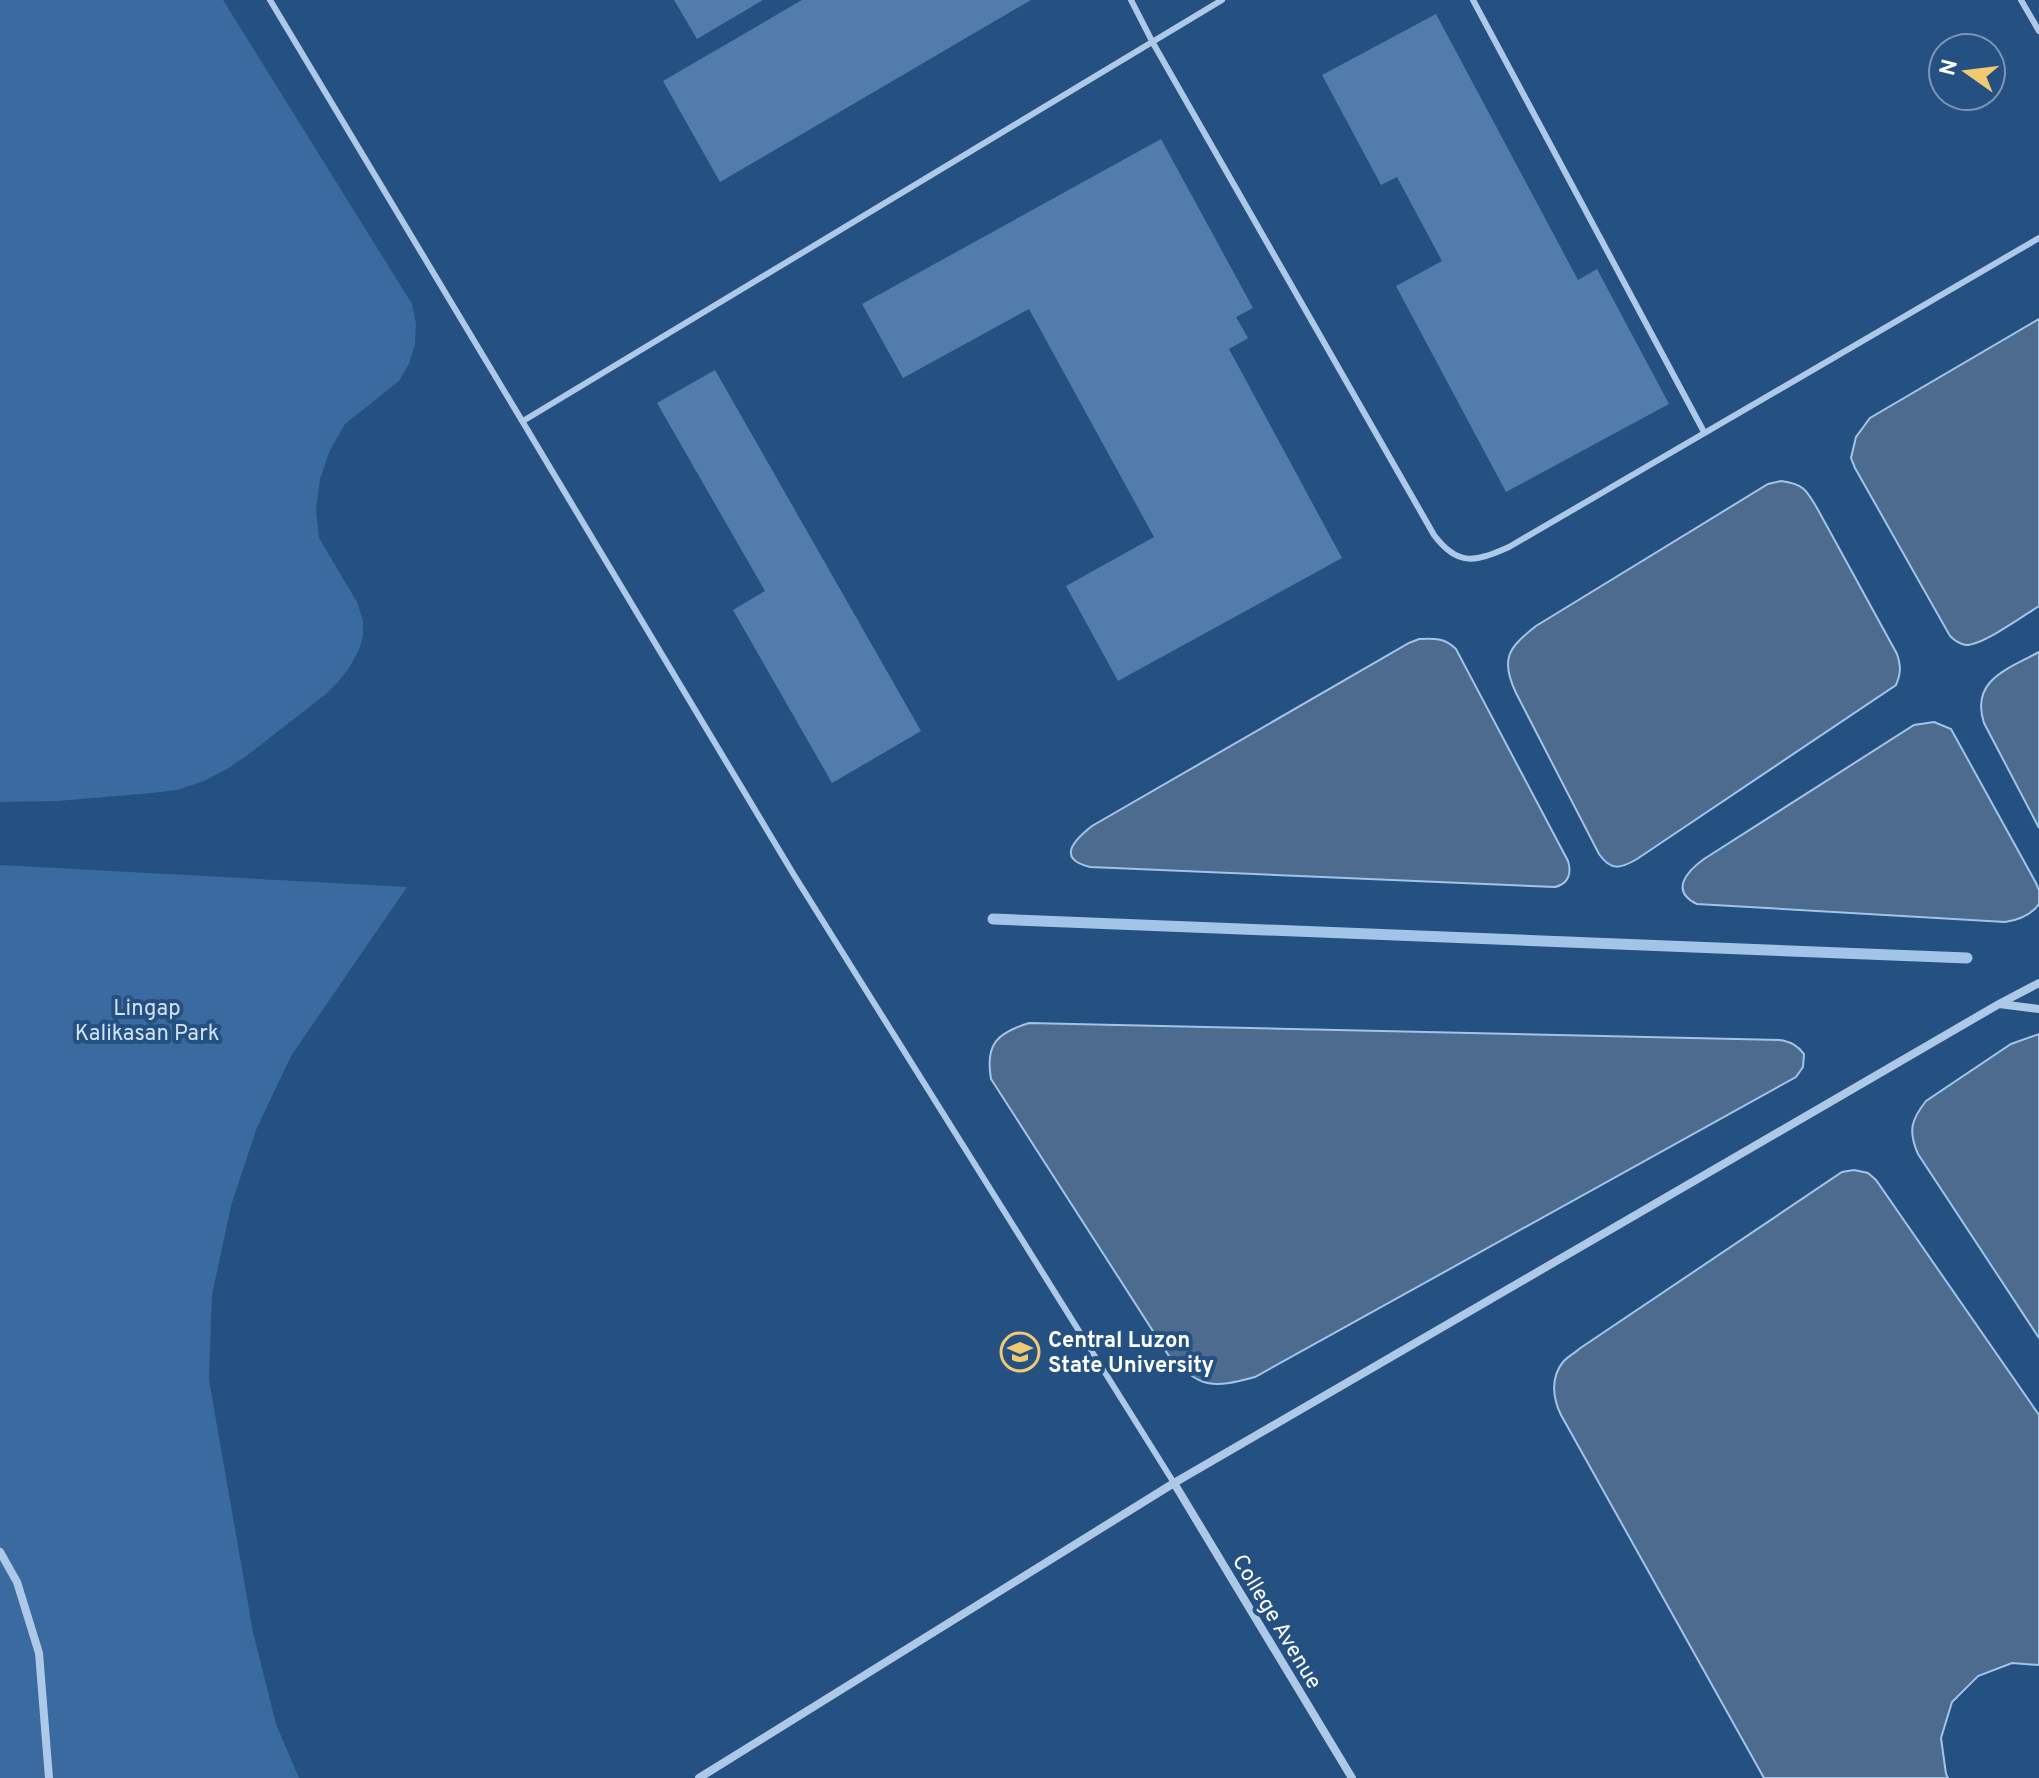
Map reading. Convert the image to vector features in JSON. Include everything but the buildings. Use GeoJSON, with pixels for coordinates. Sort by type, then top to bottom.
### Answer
{"type":"FeatureCollection","features":[{"type":"Feature","properties":{"kind":"street"},"geometry":{"type":"LineString","coordinates":[[699,1778],[1174,1483],[2039,983]]}},
{"type":"Feature","properties":{"kind":"street"},"geometry":{"type":"LineString","coordinates":[[1999,1004],[2039,1009]]}},
{"type":"Feature","properties":{"kind":"street","name":"College Avenue"},"geometry":{"type":"LineString","coordinates":[[1174,1483],[1352,1778]]}},
{"type":"Feature","properties":{"kind":"street"},"geometry":{"type":"LineString","coordinates":[[0,1552],[17,1582],[39,1653],[49,1778]]}},
{"type":"Feature","properties":{"kind":"lane"},"geometry":{"type":"LineString","coordinates":[[270,0],[794,875],[1174,1483]]}},
{"type":"Feature","properties":{"kind":"lane"},"geometry":{"type":"LineString","coordinates":[[1131,0],[1434,535],[1442,546],[1470,560],[1483,559],[1509,547],[2039,238]]}},
{"type":"Feature","properties":{"kind":"lane"},"geometry":{"type":"LineString","coordinates":[[523,421],[1222,0]]}},
{"type":"Feature","properties":{"kind":"lane"},"geometry":{"type":"LineString","coordinates":[[1473,0],[1704,432]]}},
{"type":"Feature","properties":{"kind":"lane"},"geometry":{"type":"LineString","coordinates":[[2021,0],[2039,31]]}},
{"type":"Feature","properties":{"kind":"green space"},"geometry":{"type":"Polygon","coordinates":[[[0,0],[223,0],[412,304],[416,324],[415,344],[409,364],[399,381],[345,424],[330,450],[320,479],[316,509],[319,538],[357,602],[363,621],[359,650],[349,668],[326,694],[249,754],[204,781],[177,790],[58,801],[0,802],[0,0]]]}},
{"type":"Feature","properties":{"kind":"green space","name":"Lingap Kalikasan Park"},"geometry":{"type":"Polygon","coordinates":[[[0,865],[407,887],[291,1056],[256,1130],[231,1206],[212,1295],[209,1380],[253,1632],[276,1724],[299,1778],[0,1778],[0,865]]]}},
{"type":"Feature","properties":{"kind":"shaded area"},"geometry":{"type":"Polygon","coordinates":[[[2039,319],[2039,606],[1992,635],[1964,645],[1950,636],[1851,458],[1856,437],[1870,418],[2039,319]]]}},
{"type":"Feature","properties":{"kind":"shaded area"},"geometry":{"type":"Polygon","coordinates":[[[1781,481],[1803,488],[1817,508],[1897,654],[1900,670],[1896,685],[1637,859],[1626,865],[1612,866],[1599,854],[1516,693],[1508,671],[1513,648],[1536,626],[1768,484],[1781,481]]]}},
{"type":"Feature","properties":{"kind":"shaded area"},"geometry":{"type":"Polygon","coordinates":[[[1419,639],[1439,640],[1456,649],[1568,861],[1569,874],[1563,884],[1555,887],[1090,867],[1073,859],[1074,843],[1092,826],[1419,639]]]}},
{"type":"Feature","properties":{"kind":"shaded area"},"geometry":{"type":"Polygon","coordinates":[[[2039,652],[2039,828],[1984,723],[1981,708],[1982,696],[1995,678],[2039,652]]]}},
{"type":"Feature","properties":{"kind":"shaded area"},"geometry":{"type":"Polygon","coordinates":[[[1934,722],[1951,729],[2036,883],[2039,904],[2028,914],[2005,922],[1697,904],[1684,893],[1687,876],[1704,859],[1914,725],[1934,722]]]}},
{"type":"Feature","properties":{"kind":"shaded area"},"geometry":{"type":"Polygon","coordinates":[[[1029,1023],[1780,1040],[1794,1044],[1804,1054],[1803,1067],[1796,1077],[1255,1377],[1217,1384],[1199,1380],[1169,1356],[991,1079],[990,1057],[996,1042],[1009,1031],[1029,1023]]]}},
{"type":"Feature","properties":{"kind":"shaded area"},"geometry":{"type":"Polygon","coordinates":[[[2039,1034],[2039,1338],[1918,1154],[1912,1132],[1914,1120],[1926,1101],[2011,1044],[2039,1034]]]}},
{"type":"Feature","properties":{"kind":"shaded area"},"geometry":{"type":"Polygon","coordinates":[[[1854,1170],[1868,1173],[1876,1180],[2039,1415],[2039,1665],[2012,1663],[1978,1676],[1952,1702],[1941,1738],[1948,1778],[1764,1778],[1556,1402],[1555,1382],[1559,1368],[1579,1349],[1842,1172],[1854,1170]]]}},
{"type":"Feature","properties":{"kind":"waterway"},"geometry":{"type":"LineString","coordinates":[[993,919],[1967,958]]}},
{"type":"Feature","properties":{"kind":"place","name":"Central Luzon State University"},"geometry":{"type":"Point","coordinates":[1020,1352]}}]}
